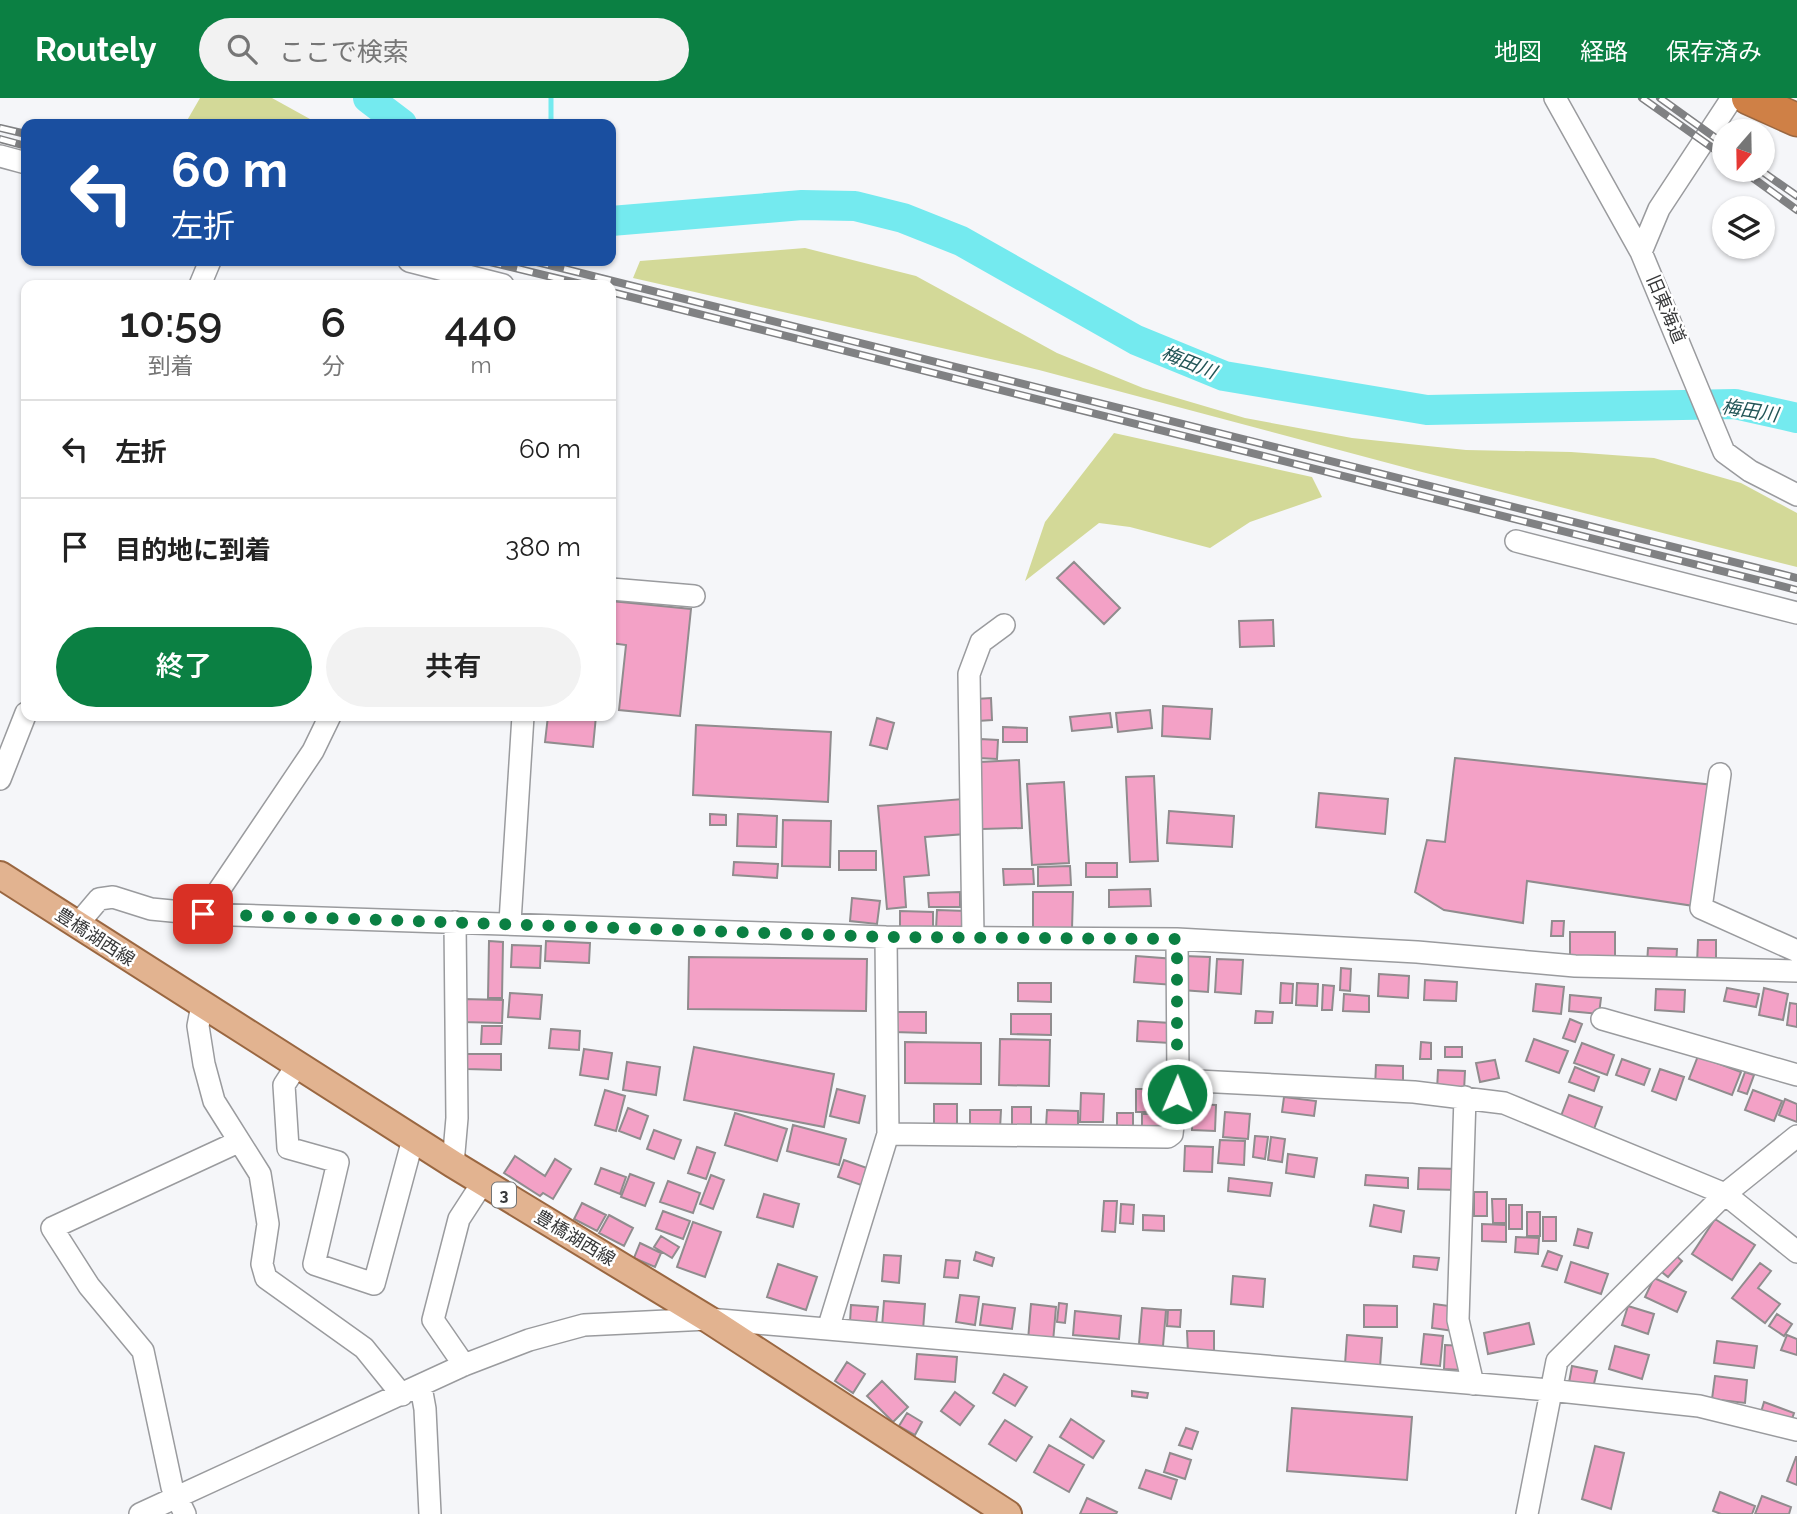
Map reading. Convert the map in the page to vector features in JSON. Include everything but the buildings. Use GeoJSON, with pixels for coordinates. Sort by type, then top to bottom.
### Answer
{"type":"FeatureCollection","features":[{"type":"Feature","properties":{"kind":"highway"},"geometry":{"type":"LineString","coordinates":[[1748,98],[1797,120]]}},
{"type":"Feature","properties":{"kind":"main road","name":"豊橋湖西線"},"geometry":{"type":"LineString","coordinates":[[0,875],[413,1139],[708,1318],[1008,1514]]}},
{"type":"Feature","properties":{"kind":"street","name":"旧東海道"},"geometry":{"type":"LineString","coordinates":[[1555,98],[1640,252],[1724,452],[1750,471],[1797,495]]}},
{"type":"Feature","properties":{"kind":"street"},"geometry":{"type":"LineString","coordinates":[[1640,252],[1659,209],[1732,98]]}},
{"type":"Feature","properties":{"kind":"street"},"geometry":{"type":"LineString","coordinates":[[0,156],[21,162]]}},
{"type":"Feature","properties":{"kind":"street"},"geometry":{"type":"LineString","coordinates":[[429,266],[483,280]]}},
{"type":"Feature","properties":{"kind":"street"},"geometry":{"type":"LineString","coordinates":[[1516,541],[1797,613]]}},
{"type":"Feature","properties":{"kind":"street"},"geometry":{"type":"LineString","coordinates":[[616,589],[694,596]]}},
{"type":"Feature","properties":{"kind":"street"},"geometry":{"type":"LineString","coordinates":[[973,937],[969,674],[981,642],[1004,625]]}},
{"type":"Feature","properties":{"kind":"street"},"geometry":{"type":"LineString","coordinates":[[0,779],[23,721]]}},
{"type":"Feature","properties":{"kind":"street"},"geometry":{"type":"LineString","coordinates":[[203,914],[313,751],[328,721]]}},
{"type":"Feature","properties":{"kind":"street"},"geometry":{"type":"LineString","coordinates":[[510,922],[523,721]]}},
{"type":"Feature","properties":{"kind":"street"},"geometry":{"type":"LineString","coordinates":[[1720,774],[1701,908],[1797,951]]}},
{"type":"Feature","properties":{"kind":"street"},"geometry":{"type":"LineString","coordinates":[[77,925],[99,899],[113,897],[151,909],[203,914],[510,922],[886,937],[1177,939],[1417,952],[1575,966],[1797,971]]}},
{"type":"Feature","properties":{"kind":"street"},"geometry":{"type":"LineString","coordinates":[[453,1164],[457,1118],[455,922]]}},
{"type":"Feature","properties":{"kind":"street"},"geometry":{"type":"LineString","coordinates":[[828,1329],[888,1134],[886,937]]}},
{"type":"Feature","properties":{"kind":"street"},"geometry":{"type":"LineString","coordinates":[[888,1134],[1168,1137],[1172,1134],[1178,1080],[1177,939]]}},
{"type":"Feature","properties":{"kind":"street"},"geometry":{"type":"LineString","coordinates":[[202,1005],[198,1026],[204,1064],[215,1101],[260,1174],[268,1224],[262,1264],[266,1279],[364,1348],[411,1391],[425,1409],[430,1514]]}},
{"type":"Feature","properties":{"kind":"street"},"geometry":{"type":"LineString","coordinates":[[1602,1019],[1797,1075]]}},
{"type":"Feature","properties":{"kind":"street"},"geometry":{"type":"LineString","coordinates":[[297,1065],[284,1085],[288,1148],[338,1162],[314,1264],[374,1284],[413,1139]]}},
{"type":"Feature","properties":{"kind":"street"},"geometry":{"type":"LineString","coordinates":[[1178,1080],[1414,1092],[1504,1103],[1725,1194],[1797,1252]]}},
{"type":"Feature","properties":{"kind":"street"},"geometry":{"type":"LineString","coordinates":[[1465,1097],[1458,1320],[1473,1384]]}},
{"type":"Feature","properties":{"kind":"street"},"geometry":{"type":"LineString","coordinates":[[1527,1514],[1549,1390],[1557,1361],[1725,1194],[1797,1136]]}},
{"type":"Feature","properties":{"kind":"street"},"geometry":{"type":"LineString","coordinates":[[182,1506],[172,1488],[143,1351],[89,1286],[52,1228],[238,1142]]}},
{"type":"Feature","properties":{"kind":"street"},"geometry":{"type":"LineString","coordinates":[[464,1365],[433,1320],[459,1219],[483,1182]]}},
{"type":"Feature","properties":{"kind":"street"},"geometry":{"type":"LineString","coordinates":[[139,1514],[182,1506],[464,1365],[529,1340],[584,1325],[708,1318],[1549,1390],[1699,1406],[1797,1430]]}},
{"type":"Feature","properties":{"kind":"green space"},"geometry":{"type":"Polygon","coordinates":[[[200,98],[272,98],[310,119],[188,119],[200,98]]]}},
{"type":"Feature","properties":{"kind":"green space"},"geometry":{"type":"Polygon","coordinates":[[[805,248],[916,276],[1057,353],[1143,388],[1245,418],[1352,438],[1466,450],[1571,452],[1654,458],[1741,483],[1797,513],[1797,567],[1418,471],[1039,370],[633,278],[640,261],[805,248]]]}},
{"type":"Feature","properties":{"kind":"green space"},"geometry":{"type":"Polygon","coordinates":[[[1114,433],[1312,477],[1322,497],[1250,522],[1210,548],[1130,527],[1099,523],[1025,581],[1045,522],[1114,433]]]}},
{"type":"Feature","properties":{"kind":"waterway","name":"梅田川"},"geometry":{"type":"LineString","coordinates":[[368,98],[395,119]]}},
{"type":"Feature","properties":{"kind":"waterway"},"geometry":{"type":"LineString","coordinates":[[551,98],[551,119]]}},
{"type":"Feature","properties":{"kind":"waterway","name":"梅田川"},"geometry":{"type":"LineString","coordinates":[[616,221],[802,205],[855,206],[903,218],[961,241],[1136,340],[1224,376],[1427,410],[1735,404],[1797,418]]}},
{"type":"Feature","properties":{"kind":"railway"},"geometry":{"type":"LineString","coordinates":[[1642,98],[1712,148]]}},
{"type":"Feature","properties":{"kind":"railway"},"geometry":{"type":"LineString","coordinates":[[1660,98],[1712,135]]}},
{"type":"Feature","properties":{"kind":"railway"},"geometry":{"type":"LineString","coordinates":[[0,128],[21,133]]}},
{"type":"Feature","properties":{"kind":"railway"},"geometry":{"type":"LineString","coordinates":[[0,139],[21,145]]}},
{"type":"Feature","properties":{"kind":"railway"},"geometry":{"type":"LineString","coordinates":[[1775,181],[1797,196]]}},
{"type":"Feature","properties":{"kind":"railway"},"geometry":{"type":"LineString","coordinates":[[1758,182],[1797,210]]}},
{"type":"Feature","properties":{"kind":"railway"},"geometry":{"type":"LineString","coordinates":[[507,266],[564,280]]}},
{"type":"Feature","properties":{"kind":"railway"},"geometry":{"type":"LineString","coordinates":[[553,266],[609,280]]}},
{"type":"Feature","properties":{"kind":"railway"},"geometry":{"type":"LineString","coordinates":[[616,282],[1797,578]]}},
{"type":"Feature","properties":{"kind":"railway"},"geometry":{"type":"LineString","coordinates":[[616,293],[1797,590]]}},
{"type":"Feature","properties":{"kind":"route"},"geometry":{"type":"LineString","coordinates":[[203,914],[510,922],[886,937],[1177,939],[1177,1094]]}}]}
